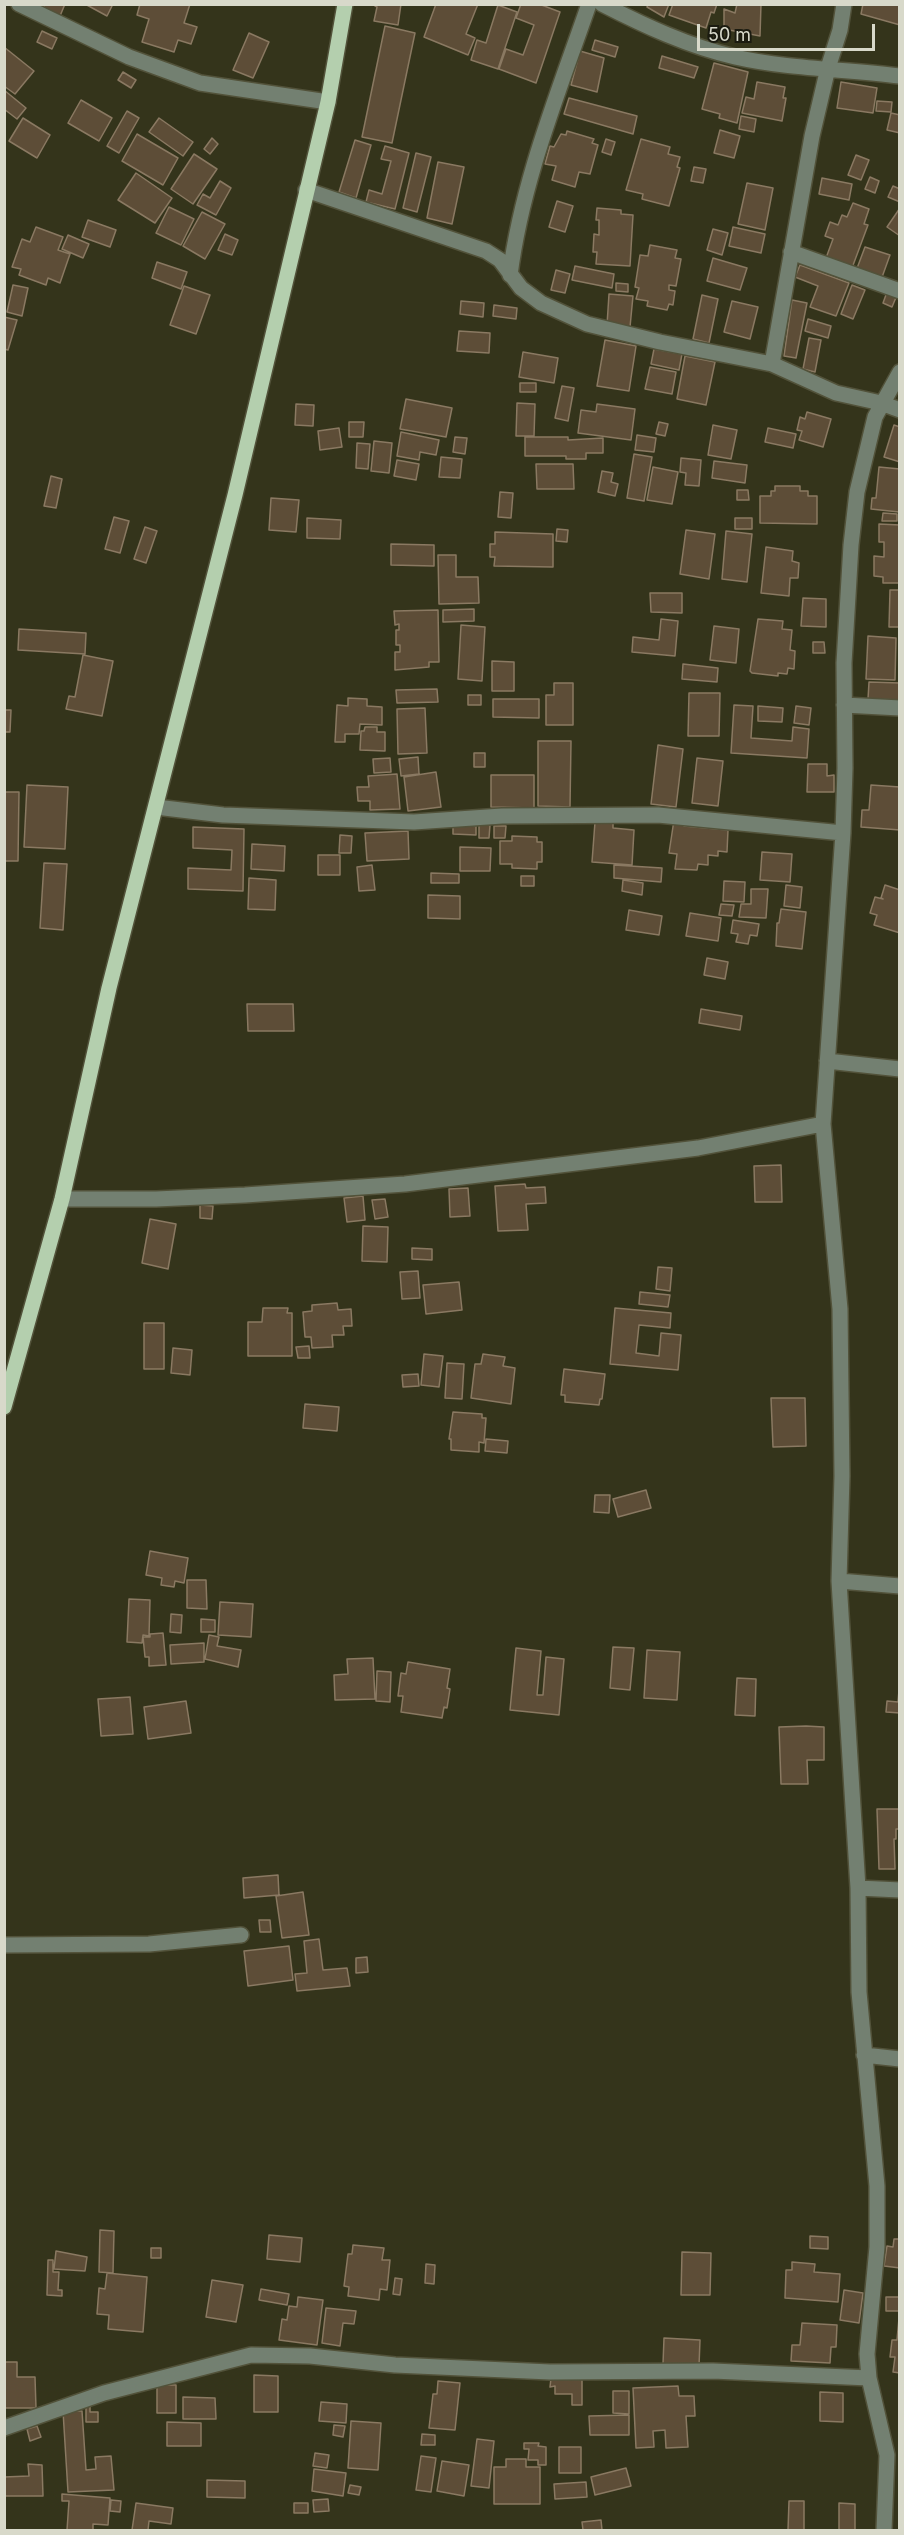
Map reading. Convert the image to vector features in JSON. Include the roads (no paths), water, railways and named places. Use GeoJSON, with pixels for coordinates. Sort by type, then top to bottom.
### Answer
{"type":"FeatureCollection","features":[{"type":"Feature","properties":{"kind":"main road"},"geometry":{"type":"LineString","coordinates":[[4,1407],[62,1199],[109,988],[235,495],[328,102],[345,4]]}},
{"type":"Feature","properties":{"kind":"street"},"geometry":{"type":"LineString","coordinates":[[19,4],[129,57],[200,83],[328,102]]}},
{"type":"Feature","properties":{"kind":"street"},"geometry":{"type":"LineString","coordinates":[[510,275],[516,232],[527,185],[589,4]]}},
{"type":"Feature","properties":{"kind":"street"},"geometry":{"type":"LineString","coordinates":[[602,4],[675,39],[733,56],[759,62],[900,76]]}},
{"type":"Feature","properties":{"kind":"street"},"geometry":{"type":"LineString","coordinates":[[772,364],[791,252],[828,68],[840,30],[844,4]]}},
{"type":"Feature","properties":{"kind":"street"},"geometry":{"type":"LineString","coordinates":[[306,190],[486,251],[500,260],[521,288],[541,303],[587,324],[650,340],[772,364],[836,393],[881,403],[900,410]]}},
{"type":"Feature","properties":{"kind":"street"},"geometry":{"type":"LineString","coordinates":[[791,252],[900,291]]}},
{"type":"Feature","properties":{"kind":"street"},"geometry":{"type":"LineString","coordinates":[[884,2530],[887,2455],[869,2378],[867,2354],[876,2247],[877,2186],[864,2055],[858,1949],[858,1888],[839,1581],[842,1476],[840,1310],[823,1124],[843,833],[845,623],[850,545],[864,456],[881,403],[900,372]]}},
{"type":"Feature","properties":{"kind":"street"},"geometry":{"type":"LineString","coordinates":[[844,705],[900,708]]}},
{"type":"Feature","properties":{"kind":"street"},"geometry":{"type":"LineString","coordinates":[[156,807],[223,815],[414,822],[502,816],[658,815],[843,833]]}},
{"type":"Feature","properties":{"kind":"street"},"geometry":{"type":"LineString","coordinates":[[827,1061],[900,1069]]}},
{"type":"Feature","properties":{"kind":"street"},"geometry":{"type":"LineString","coordinates":[[62,1199],[156,1199],[405,1184],[698,1148],[823,1124]]}},
{"type":"Feature","properties":{"kind":"street"},"geometry":{"type":"LineString","coordinates":[[839,1581],[900,1586]]}},
{"type":"Feature","properties":{"kind":"street"},"geometry":{"type":"LineString","coordinates":[[858,1888],[900,1890]]}},
{"type":"Feature","properties":{"kind":"street"},"geometry":{"type":"LineString","coordinates":[[4,1945],[149,1944],[241,1935]]}},
{"type":"Feature","properties":{"kind":"street"},"geometry":{"type":"LineString","coordinates":[[864,2055],[900,2059]]}},
{"type":"Feature","properties":{"kind":"street"},"geometry":{"type":"LineString","coordinates":[[4,2428],[104,2393],[251,2355],[292,2355],[395,2365],[550,2372],[713,2371],[869,2378]]}}]}
